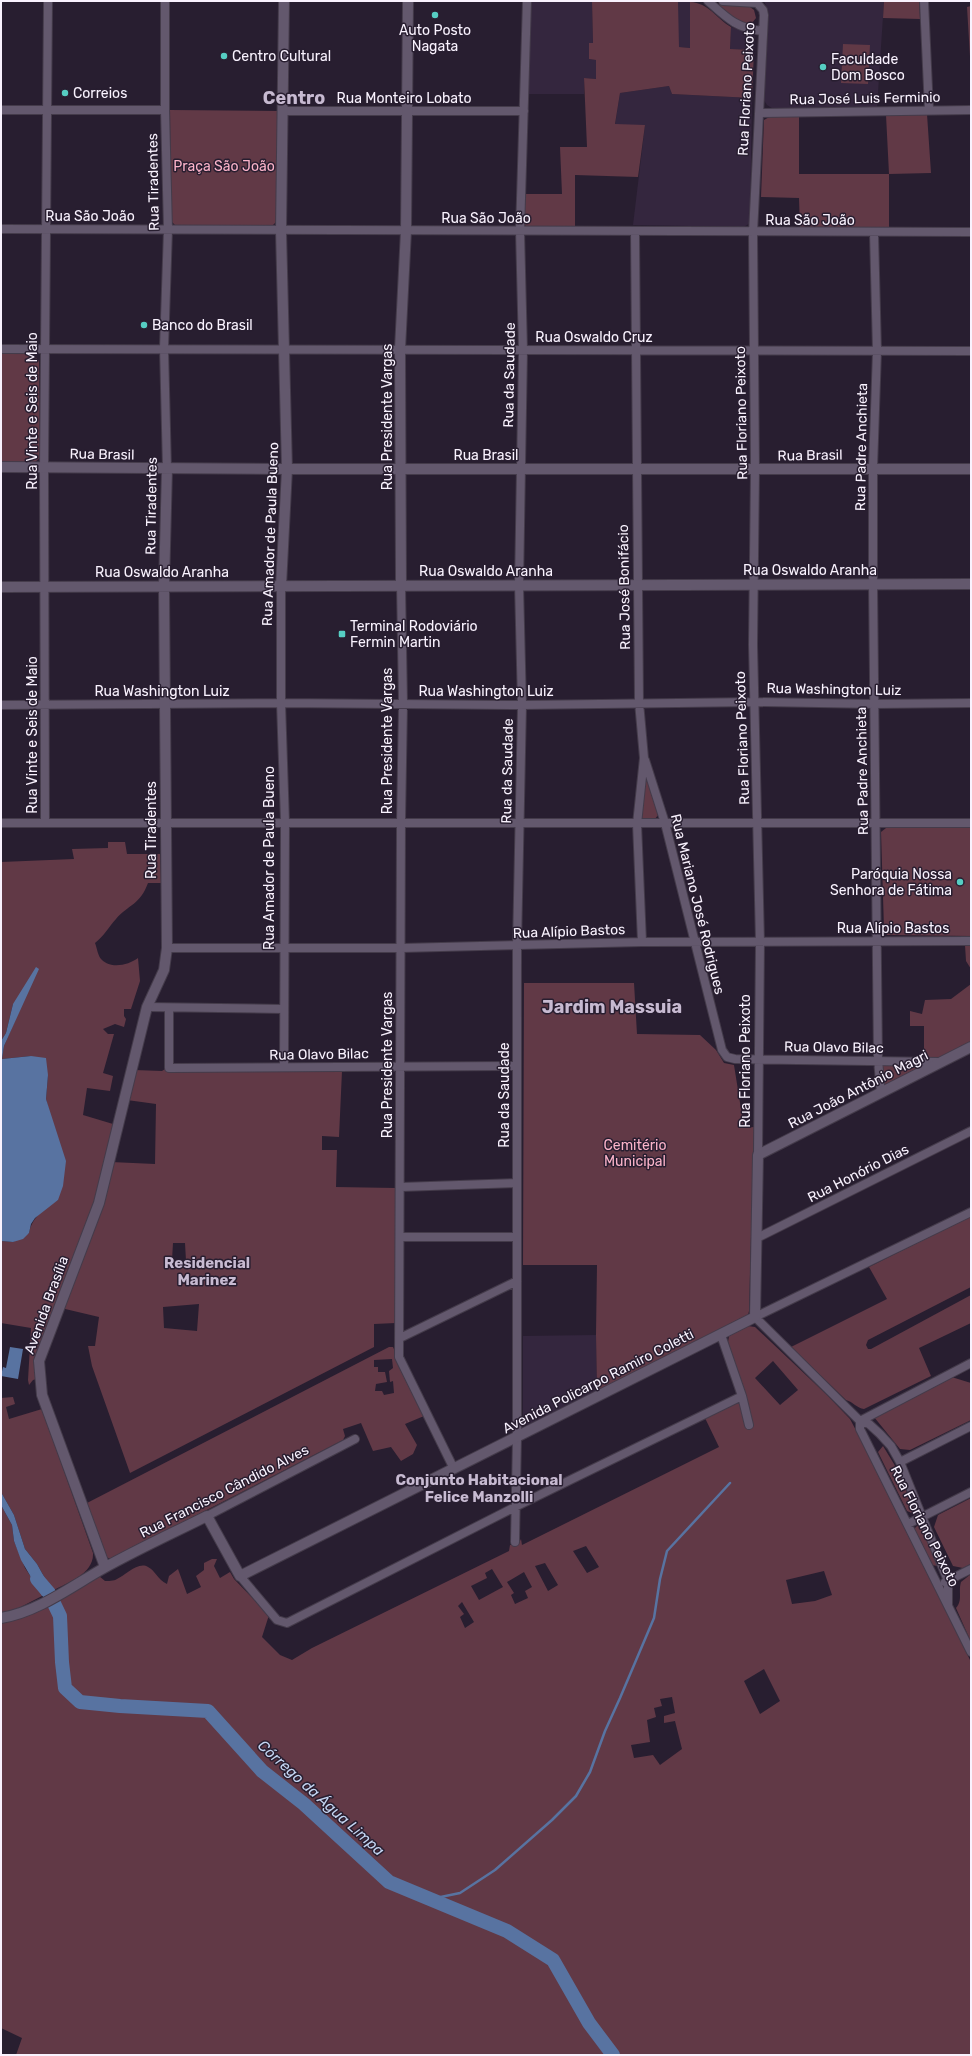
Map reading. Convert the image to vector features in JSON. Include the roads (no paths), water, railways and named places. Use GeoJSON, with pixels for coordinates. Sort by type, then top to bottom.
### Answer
{"type":"FeatureCollection","features":[{"type":"Feature","properties":{"kind":"street","name":"Rua Vinte e Seis de Maio"},"geometry":{"type":"LineString","coordinates":[[45,822],[44,705],[46,587],[44,467],[48,1]]}},
{"type":"Feature","properties":{"kind":"street","name":"Rua Tiradentes"},"geometry":{"type":"LineString","coordinates":[[147,1007],[164,970],[167,948],[164,586],[167,469],[164,348],[168,230],[165,110],[165,1]]}},
{"type":"Feature","properties":{"kind":"street","name":"Rua Amador de Paula Bueno"},"geometry":{"type":"LineString","coordinates":[[284,1],[284,111],[281,230],[287,469],[281,586],[281,703],[285,822],[283,949],[284,1067]]}},
{"type":"Feature","properties":{"kind":"street","name":"Rua Presidente Vargas"},"geometry":{"type":"LineString","coordinates":[[408,1],[406,231],[400,349],[400,585],[403,704],[401,822],[402,948],[399,1357],[454,1470]]}},
{"type":"Feature","properties":{"kind":"street","name":"Rua da Saudade"},"geometry":{"type":"LineString","coordinates":[[515,1542],[517,1437],[517,946],[522,704],[519,585],[520,469],[524,350],[520,231],[527,1]]}},
{"type":"Feature","properties":{"kind":"street"},"geometry":{"type":"LineString","coordinates":[[708,1],[731,22],[750,30],[762,31]]}},
{"type":"Feature","properties":{"kind":"street","name":"Rua Floriano Peixoto"},"geometry":{"type":"LineString","coordinates":[[723,1],[757,3],[763,10],[753,233],[756,469],[755,702],[759,822],[760,942],[757,1238],[754,1317],[860,1421],[869,1424],[891,1446],[900,1462],[948,1581],[948,1605]]}},
{"type":"Feature","properties":{"kind":"street"},"geometry":{"type":"LineString","coordinates":[[924,1],[930,110]]}},
{"type":"Feature","properties":{"kind":"street"},"geometry":{"type":"LineString","coordinates":[[1,110],[165,110]]}},
{"type":"Feature","properties":{"kind":"street","name":"Rua José Luis Ferminio"},"geometry":{"type":"LineString","coordinates":[[759,113],[971,110]]}},
{"type":"Feature","properties":{"kind":"street","name":"Rua Monteiro Lobato"},"geometry":{"type":"LineString","coordinates":[[284,111],[524,111]]}},
{"type":"Feature","properties":{"kind":"street","name":"Rua São João"},"geometry":{"type":"LineString","coordinates":[[1,229],[753,233],[971,232]]}},
{"type":"Feature","properties":{"kind":"street","name":"Rua José Bonifácio"},"geometry":{"type":"LineString","coordinates":[[635,232],[639,702],[644,758],[637,824],[642,942]]}},
{"type":"Feature","properties":{"kind":"street","name":"Rua Padre Anchieta"},"geometry":{"type":"LineString","coordinates":[[874,233],[877,350],[873,468],[873,583],[878,941],[878,1060],[881,1093]]}},
{"type":"Feature","properties":{"kind":"street","name":"Rua Oswaldo Cruz"},"geometry":{"type":"LineString","coordinates":[[1,349],[164,348],[284,350],[971,351]]}},
{"type":"Feature","properties":{"kind":"street","name":"Rua Brasil"},"geometry":{"type":"LineString","coordinates":[[1,467],[167,469],[971,469]]}},
{"type":"Feature","properties":{"kind":"street","name":"Rua Oswaldo Aranha"},"geometry":{"type":"LineString","coordinates":[[1,587],[873,583],[971,584]]}},
{"type":"Feature","properties":{"kind":"street","name":"Rua Washington Luiz"},"geometry":{"type":"LineString","coordinates":[[1,705],[281,703],[522,704],[639,702],[874,704],[971,703]]}},
{"type":"Feature","properties":{"kind":"street","name":"Rua Mariano José Rodrigues"},"geometry":{"type":"LineString","coordinates":[[644,758],[665,823],[722,1050],[727,1058]]}},
{"type":"Feature","properties":{"kind":"street"},"geometry":{"type":"LineString","coordinates":[[1,823],[971,823]]}},
{"type":"Feature","properties":{"kind":"street","name":"Rua Alípio Bastos"},"geometry":{"type":"LineString","coordinates":[[167,948],[402,948],[642,942],[971,941]]}},
{"type":"Feature","properties":{"kind":"street"},"geometry":{"type":"LineString","coordinates":[[147,1007],[283,1009]]}},
{"type":"Feature","properties":{"kind":"street","name":"Avenida Brasília"},"geometry":{"type":"LineString","coordinates":[[105,1567],[42,1395],[38,1361],[99,1203],[147,1007]]}},
{"type":"Feature","properties":{"kind":"street","name":"Rua Olavo Bilac"},"geometry":{"type":"LineString","coordinates":[[169,1008],[169,1068],[517,1066]]}},
{"type":"Feature","properties":{"kind":"street","name":"Rua João Antônio Magri"},"geometry":{"type":"LineString","coordinates":[[758,1156],[971,1047]]}},
{"type":"Feature","properties":{"kind":"street","name":"Rua Olavo Bilac"},"geometry":{"type":"LineString","coordinates":[[727,1058],[941,1062]]}},
{"type":"Feature","properties":{"kind":"street","name":"Rua Honório Dias"},"geometry":{"type":"LineString","coordinates":[[757,1238],[971,1131]]}},
{"type":"Feature","properties":{"kind":"street"},"geometry":{"type":"LineString","coordinates":[[400,1187],[517,1183]]}},
{"type":"Feature","properties":{"kind":"street","name":"Avenida Policarpo Ramiro Coletti"},"geometry":{"type":"LineString","coordinates":[[240,1576],[454,1470],[754,1317],[971,1212]]}},
{"type":"Feature","properties":{"kind":"street"},"geometry":{"type":"LineString","coordinates":[[400,1237],[517,1237]]}},
{"type":"Feature","properties":{"kind":"street"},"geometry":{"type":"LineString","coordinates":[[400,1338],[517,1281]]}},
{"type":"Feature","properties":{"kind":"street"},"geometry":{"type":"LineString","coordinates":[[721,1335],[742,1396],[749,1425]]}},
{"type":"Feature","properties":{"kind":"street"},"geometry":{"type":"LineString","coordinates":[[860,1421],[971,1363]]}},
{"type":"Feature","properties":{"kind":"street"},"geometry":{"type":"LineString","coordinates":[[207,1516],[240,1576],[277,1620],[287,1623],[515,1506],[742,1396]]}},
{"type":"Feature","properties":{"kind":"street","name":"Rua Floriano Peixoto"},"geometry":{"type":"LineString","coordinates":[[860,1421],[860,1429],[948,1605]]}},
{"type":"Feature","properties":{"kind":"street"},"geometry":{"type":"LineString","coordinates":[[900,1462],[971,1426]]}},
{"type":"Feature","properties":{"kind":"street"},"geometry":{"type":"LineString","coordinates":[[961,1431],[971,1436]]}},
{"type":"Feature","properties":{"kind":"street","name":"Rua Francisco Cândido Alves"},"geometry":{"type":"LineString","coordinates":[[105,1567],[356,1439]]}},
{"type":"Feature","properties":{"kind":"street"},"geometry":{"type":"LineString","coordinates":[[908,1524],[971,1492]]}},
{"type":"Feature","properties":{"kind":"street"},"geometry":{"type":"LineString","coordinates":[[1,1618],[11,1616],[65,1592],[105,1567]]}},
{"type":"Feature","properties":{"kind":"street"},"geometry":{"type":"LineString","coordinates":[[938,1586],[971,1569]]}},
{"type":"Feature","properties":{"kind":"street"},"geometry":{"type":"LineString","coordinates":[[948,1605],[971,1652]]}},
{"type":"Feature","properties":{"kind":"water"},"geometry":{"type":"Polygon","coordinates":[[[36,967],[39,969],[4,1046],[2,1059],[31,1056],[46,1058],[48,1075],[46,1099],[66,1161],[63,1186],[58,1200],[35,1218],[31,1224],[29,1233],[23,1239],[13,1242],[1,1241],[1,1041],[6,1033],[13,1004],[36,967]]]}},
{"type":"Feature","properties":{"kind":"water"},"geometry":{"type":"Polygon","coordinates":[[[10,1347],[23,1349],[18,1379],[1,1376],[3,1367],[6,1368],[10,1347]]]}},
{"type":"Feature","properties":{"kind":"water"},"geometry":{"type":"Polygon","coordinates":[[[1,1492],[14,1515],[25,1549],[37,1564],[52,1591],[42,1596],[21,1560],[14,1541],[12,1525],[1,1505],[1,1492]]]}},
{"type":"Feature","properties":{"kind":"waterway"},"geometry":{"type":"LineString","coordinates":[[431,1899],[460,1893],[495,1870],[552,1820],[576,1796],[590,1772],[605,1731],[654,1618],[660,1579],[667,1551],[730,1483]]}},
{"type":"Feature","properties":{"kind":"waterway","name":"Córrego da Água Limpa"},"geometry":{"type":"LineString","coordinates":[[37,1579],[49,1593],[60,1616],[65,1688],[80,1702],[208,1711],[262,1771],[304,1804],[389,1882],[507,1931],[553,1960],[589,2023],[613,2055]]}},
{"type":"Feature","properties":{"kind":"place","name":"Auto Posto Nagata"},"geometry":{"type":"Point","coordinates":[435,15]}},
{"type":"Feature","properties":{"kind":"place","name":"Centro Cultural"},"geometry":{"type":"Point","coordinates":[224,56]}},
{"type":"Feature","properties":{"kind":"place","name":"Faculdade Dom Bosco"},"geometry":{"type":"Point","coordinates":[823,67]}},
{"type":"Feature","properties":{"kind":"place","name":"Correios"},"geometry":{"type":"Point","coordinates":[65,93]}},
{"type":"Feature","properties":{"kind":"place","name":"Banco do Brasil"},"geometry":{"type":"Point","coordinates":[144,325]}},
{"type":"Feature","properties":{"kind":"place","name":"Terminal Rodoviário Fermin Martin"},"geometry":{"type":"Point","coordinates":[342,634]}},
{"type":"Feature","properties":{"kind":"place","name":"Paróquia Nossa Senhora de Fátima"},"geometry":{"type":"Point","coordinates":[960,882]}},
{"type":"Feature","properties":{"kind":"district","name":"Centro"},"geometry":{"type":"Point","coordinates":[294,98]}},
{"type":"Feature","properties":{"kind":"district","name":"Jardim Massuia"},"geometry":{"type":"Point","coordinates":[612,1007]}},
{"type":"Feature","properties":{"kind":"district","name":"Residencial Marinez"},"geometry":{"type":"Point","coordinates":[207,1272]}},
{"type":"Feature","properties":{"kind":"district","name":"Conjunto Habitacional Felice Manzolli"},"geometry":{"type":"Point","coordinates":[479,1488]}},
{"type":"Feature","properties":{"kind":"park label","name":"Praça São João"},"geometry":{"type":"Point","coordinates":[224,166]}},
{"type":"Feature","properties":{"kind":"park label","name":"Cemitério Municipal"},"geometry":{"type":"Point","coordinates":[635,1154]}}]}
